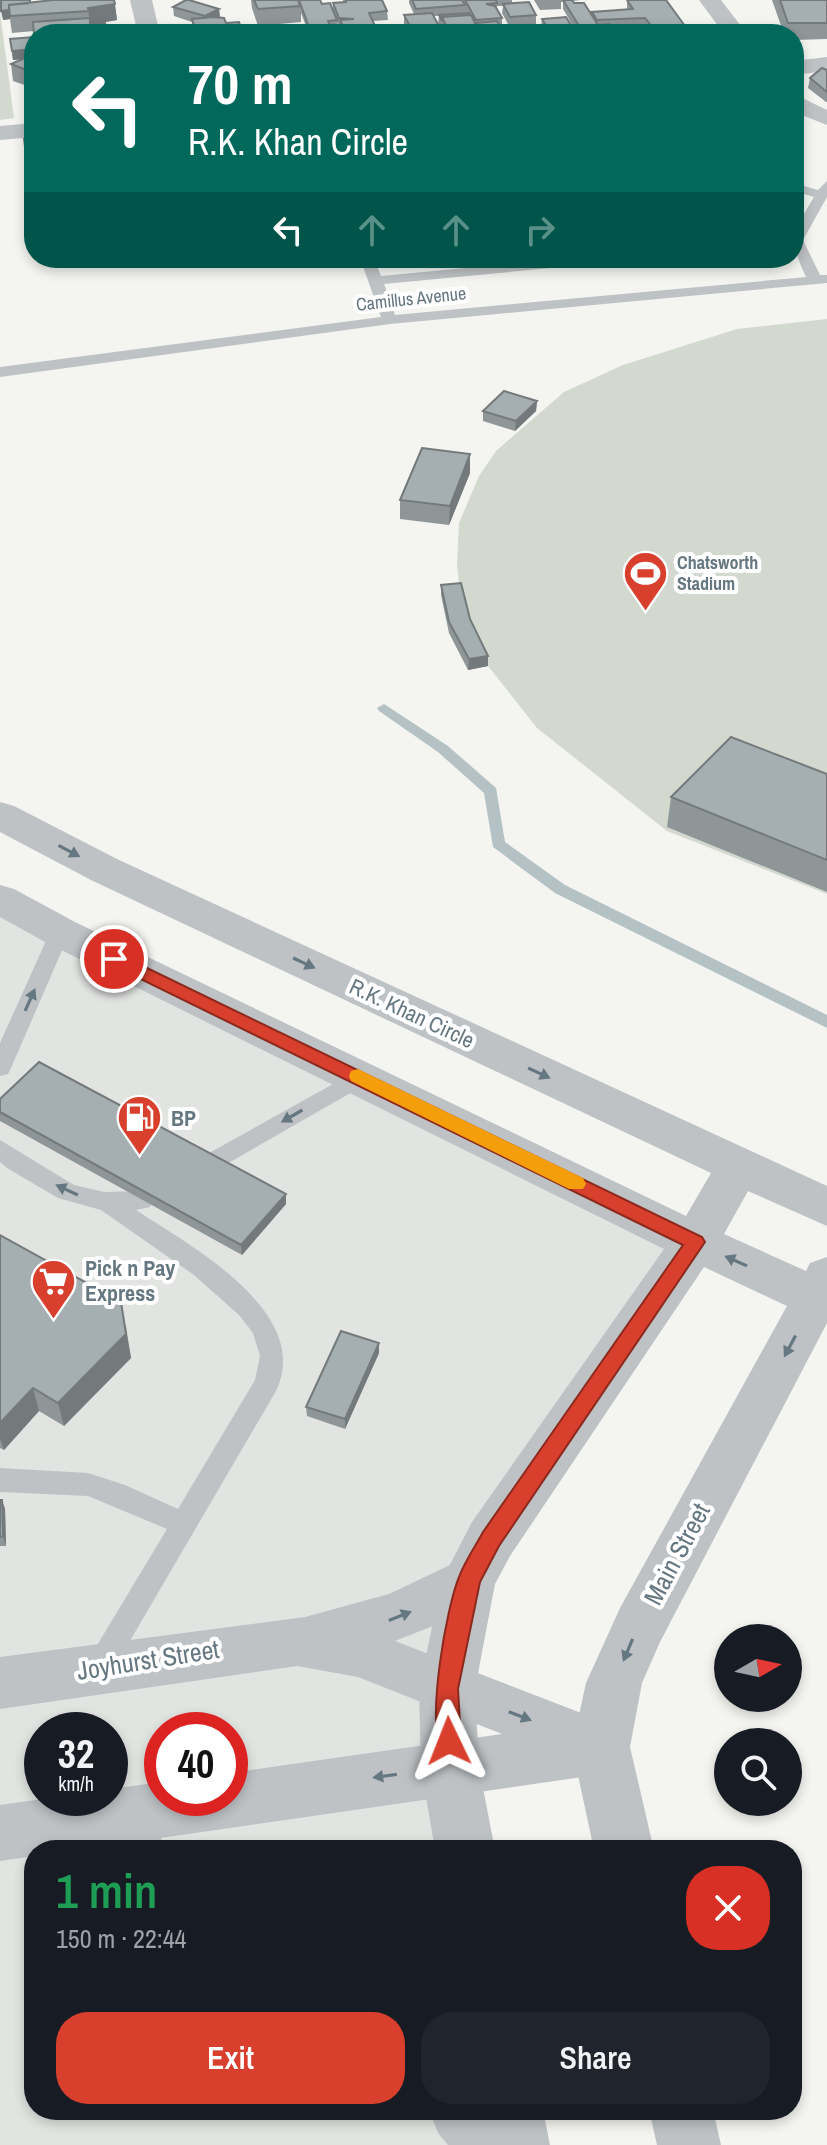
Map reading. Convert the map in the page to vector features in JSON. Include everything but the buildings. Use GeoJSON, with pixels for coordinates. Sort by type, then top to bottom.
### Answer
{"type":"FeatureCollection","features":[{"type":"Feature","properties":{"kind":"street"},"geometry":{"type":"LineString","coordinates":[[141,0],[147,24]]}},
{"type":"Feature","properties":{"kind":"street"},"geometry":{"type":"LineString","coordinates":[[710,0],[728,24]]}},
{"type":"Feature","properties":{"kind":"street"},"geometry":{"type":"LineString","coordinates":[[804,67],[827,64]]}},
{"type":"Feature","properties":{"kind":"street"},"geometry":{"type":"LineString","coordinates":[[804,108],[827,118]]}},
{"type":"Feature","properties":{"kind":"street"},"geometry":{"type":"LineString","coordinates":[[0,133],[24,131]]}},
{"type":"Feature","properties":{"kind":"street","name":"R.K. Khan Circle"},"geometry":{"type":"LineString","coordinates":[[0,815],[105,870],[827,1207]]}},
{"type":"Feature","properties":{"kind":"street"},"geometry":{"type":"LineString","coordinates":[[0,899],[60,932],[695,1242],[823,1292]]}},
{"type":"Feature","properties":{"kind":"street"},"geometry":{"type":"LineString","coordinates":[[463,1840],[450,1767],[447,1689],[469,1580],[491,1539],[695,1242],[739,1165]]}},
{"type":"Feature","properties":{"kind":"street","name":"Main Street"},"geometry":{"type":"LineString","coordinates":[[622,1840],[601,1747],[614,1683],[639,1626],[823,1292]]}},
{"type":"Feature","properties":{"kind":"street","name":"Joyhurst Street"},"geometry":{"type":"LineString","coordinates":[[0,1683],[360,1631],[400,1617],[469,1580]]}},
{"type":"Feature","properties":{"kind":"street","name":"Joyhurst Street"},"geometry":{"type":"LineString","coordinates":[[297,1641],[358,1652],[601,1747]]}},
{"type":"Feature","properties":{"kind":"street"},"geometry":{"type":"LineString","coordinates":[[0,1833],[601,1747]]}},
{"type":"Feature","properties":{"kind":"street"},"geometry":{"type":"LineString","coordinates":[[75,1822],[114,1840]]}},
{"type":"Feature","properties":{"kind":"street"},"geometry":{"type":"LineString","coordinates":[[469,2120],[488,2145]]}},
{"type":"Feature","properties":{"kind":"street"},"geometry":{"type":"LineString","coordinates":[[513,2120],[518,2145]]}},
{"type":"Feature","properties":{"kind":"street"},"geometry":{"type":"LineString","coordinates":[[683,2120],[689,2145]]}},
{"type":"Feature","properties":{"kind":"lane"},"geometry":{"type":"LineString","coordinates":[[804,188],[824,190]]}},
{"type":"Feature","properties":{"kind":"lane"},"geometry":{"type":"LineString","coordinates":[[804,212],[824,190]]}},
{"type":"Feature","properties":{"kind":"lane"},"geometry":{"type":"LineString","coordinates":[[804,253],[821,278]]}},
{"type":"Feature","properties":{"kind":"lane"},"geometry":{"type":"LineString","coordinates":[[370,268],[390,320]]}},
{"type":"Feature","properties":{"kind":"lane"},"geometry":{"type":"LineString","coordinates":[[375,281],[510,268]]}},
{"type":"Feature","properties":{"kind":"lane","name":"Camillus Avenue"},"geometry":{"type":"LineString","coordinates":[[0,372],[390,320],[821,278]]}},
{"type":"Feature","properties":{"kind":"lane"},"geometry":{"type":"LineString","coordinates":[[1,1063],[60,932]]}},
{"type":"Feature","properties":{"kind":"lane"},"geometry":{"type":"LineString","coordinates":[[210,1163],[360,1077]]}},
{"type":"Feature","properties":{"kind":"lane"},"geometry":{"type":"LineString","coordinates":[[0,1149],[59,1186],[89,1200],[110,1205],[142,1200]]}},
{"type":"Feature","properties":{"kind":"lane"},"geometry":{"type":"LineString","coordinates":[[100,1667],[267,1383],[272,1360],[271,1345],[264,1328],[242,1301],[110,1205]]}},
{"type":"Feature","properties":{"kind":"lane"},"geometry":{"type":"LineString","coordinates":[[0,1480],[29,1484],[76,1482],[104,1490],[184,1524]]}},
{"type":"Feature","properties":{"kind":"shaded area"},"geometry":{"type":"Polygon","coordinates":[[[0,12],[14,118],[0,120],[0,12]]]}},
{"type":"Feature","properties":{"kind":"shaded area","name":"Chatsworth Stadium"},"geometry":{"type":"Polygon","coordinates":[[[827,319],[827,894],[667,831],[537,728],[488,666],[470,630],[460,594],[457,564],[459,523],[479,476],[496,451],[564,392],[623,365],[737,329],[827,319]]]}},
{"type":"Feature","properties":{"kind":"shaded area"},"geometry":{"type":"Polygon","coordinates":[[[0,900],[693,1243],[488,1535],[462,1840],[24,1840],[24,2120],[508,2120],[512,2145],[0,2145],[0,900]]]}},
{"type":"Feature","properties":{"kind":"waterway"},"geometry":{"type":"LineString","coordinates":[[384,708],[443,749],[491,791],[498,844],[560,889],[827,1022]]}},
{"type":"Feature","properties":{"kind":"slow traffic"},"geometry":{"type":"LineString","coordinates":[[358,1076],[576,1184]]}},
{"type":"Feature","properties":{"kind":"place","name":"Chatsworth Stadium"},"geometry":{"type":"Point","coordinates":[646,612]}},
{"type":"Feature","properties":{"kind":"place","name":"BP"},"geometry":{"type":"Point","coordinates":[140,1157]}},
{"type":"Feature","properties":{"kind":"place","name":"Pick n Pay Express"},"geometry":{"type":"Point","coordinates":[54,1320]}},
{"type":"Feature","properties":{"kind":"route"},"geometry":{"type":"LineString","coordinates":[[114,959],[695,1242],[491,1539],[469,1580],[447,1689],[449,1741]]}}]}
